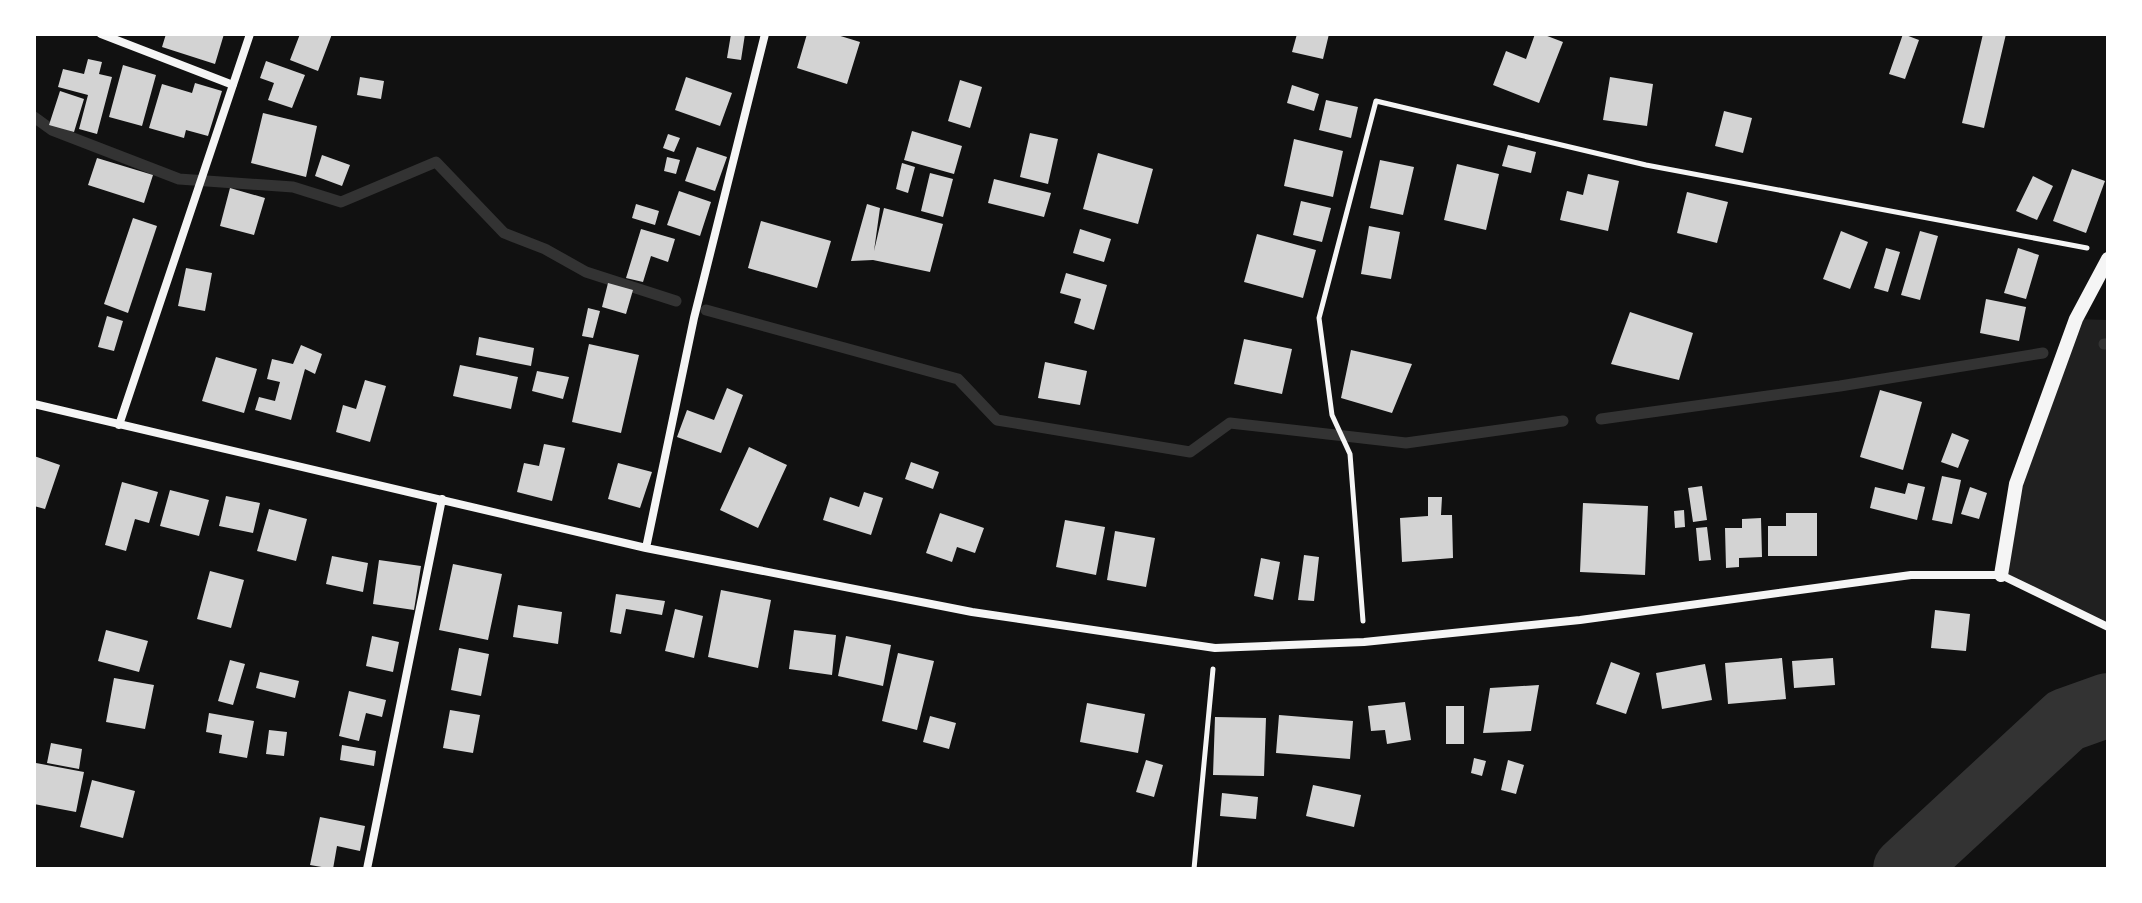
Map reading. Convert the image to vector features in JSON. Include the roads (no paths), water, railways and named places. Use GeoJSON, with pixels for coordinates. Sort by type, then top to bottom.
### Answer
{"type":"FeatureCollection","features":[{"type":"Feature","properties":{"kind":"street"},"geometry":{"type":"LineString","coordinates":[[101,34],[233,85]]}},
{"type":"Feature","properties":{"kind":"street"},"geometry":{"type":"LineString","coordinates":[[119,425],[250,34]]}},
{"type":"Feature","properties":{"kind":"street"},"geometry":{"type":"LineString","coordinates":[[646,548],[694,318],[765,34]]}},
{"type":"Feature","properties":{"kind":"street"},"geometry":{"type":"LineString","coordinates":[[2001,575],[2016,484],[2076,319],[2108,259]]}},
{"type":"Feature","properties":{"kind":"street"},"geometry":{"type":"LineString","coordinates":[[34,404],[646,548],[972,612],[1215,648],[1364,642],[1580,620],[1911,575],[2001,575],[2108,627]]}},
{"type":"Feature","properties":{"kind":"street"},"geometry":{"type":"LineString","coordinates":[[367,869],[442,499]]}},
{"type":"Feature","properties":{"kind":"waterway"},"geometry":{"type":"LineString","coordinates":[[34,117],[52,130],[179,179],[293,187],[341,202],[436,162],[504,233],[545,249],[586,272],[676,301]]}},
{"type":"Feature","properties":{"kind":"waterway"},"geometry":{"type":"LineString","coordinates":[[706,310],[958,379],[997,420],[1190,452],[1230,423],[1406,443],[1563,421]]}},
{"type":"Feature","properties":{"kind":"waterway"},"geometry":{"type":"LineString","coordinates":[[1601,419],[1840,386],[2043,353]]}},
{"type":"Feature","properties":{"kind":"waterway"},"geometry":{"type":"LineString","coordinates":[[1905,869],[2066,720],[2108,705]]}}]}
